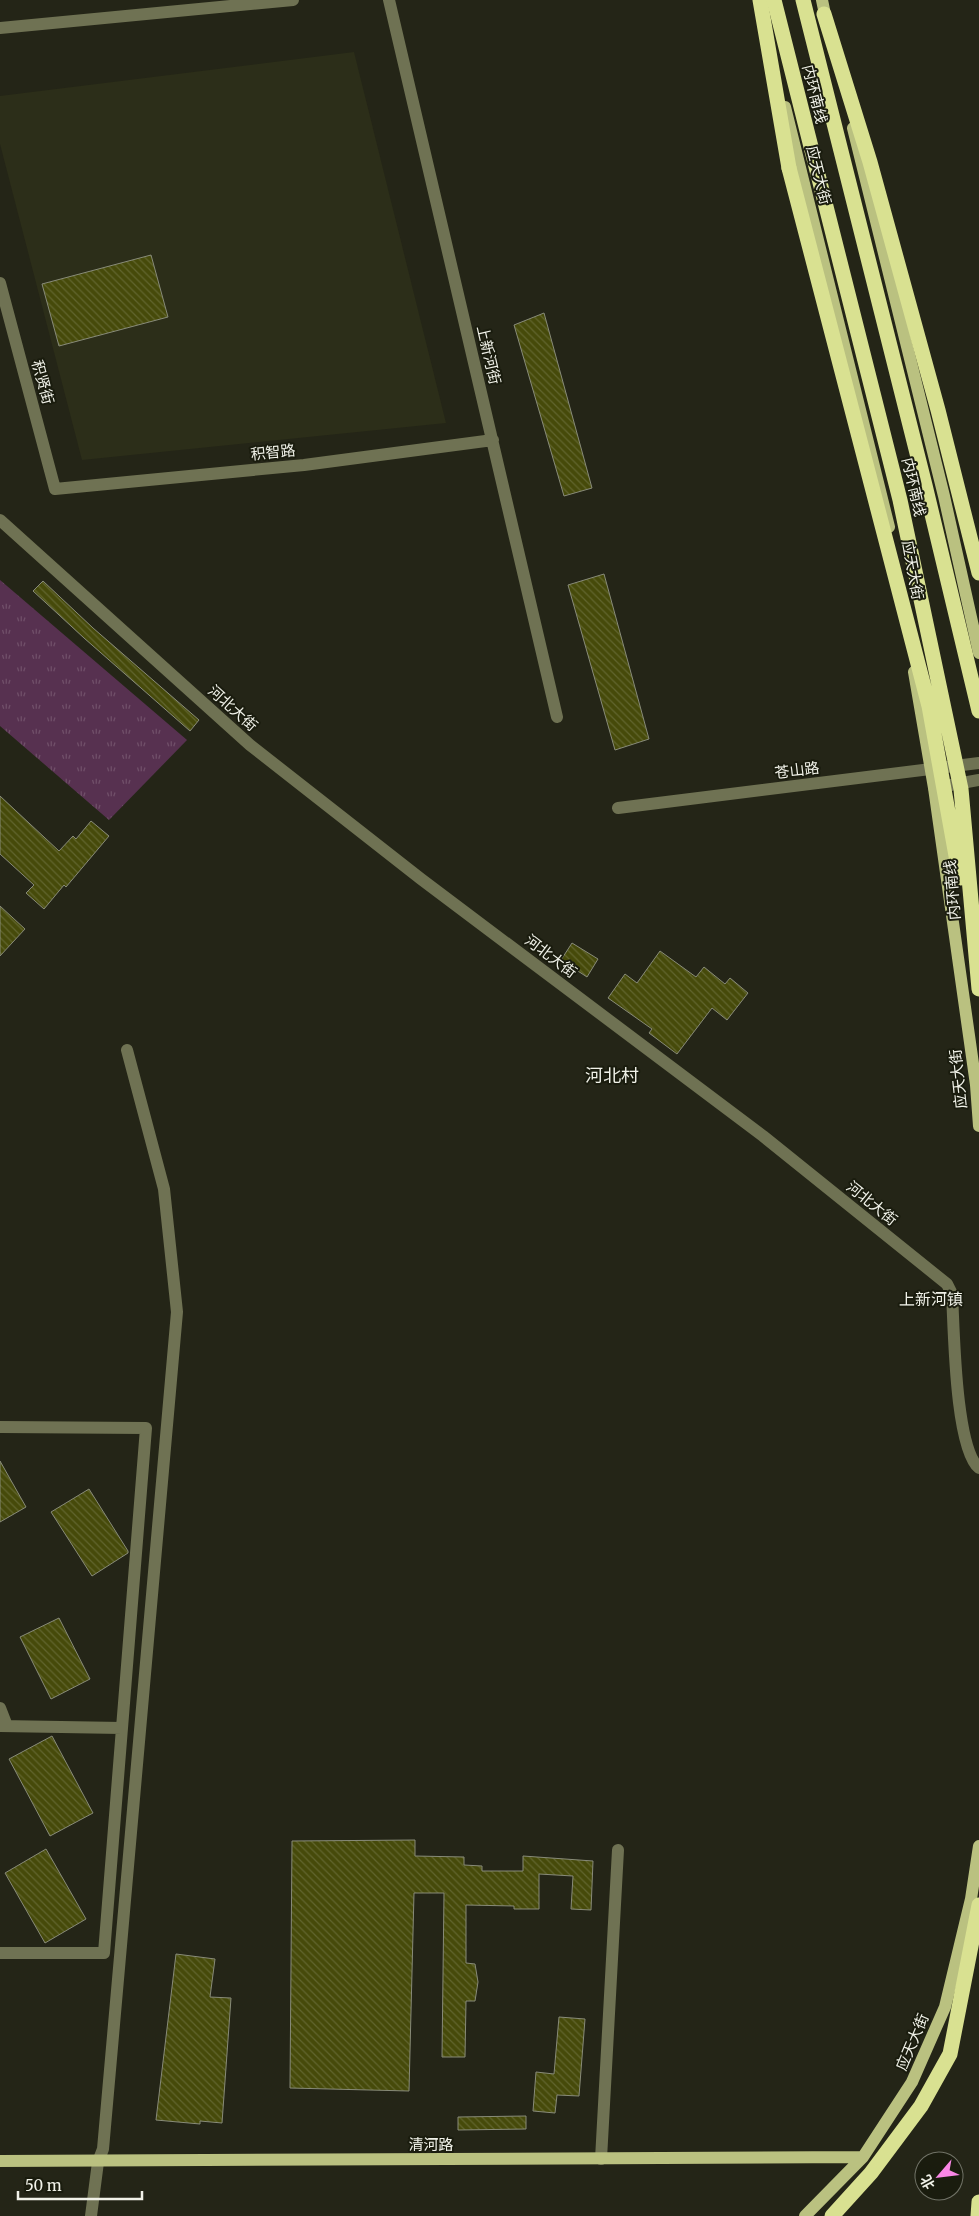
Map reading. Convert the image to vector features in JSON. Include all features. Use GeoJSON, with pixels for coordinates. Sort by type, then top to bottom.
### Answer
{"type":"FeatureCollection","features":[{"type":"Feature","properties":{"kind":"highway"},"geometry":{"type":"LineString","coordinates":[[760,0],[789,168],[929,706],[976,968]]}},
{"type":"Feature","properties":{"kind":"highway","name":"内环南线"},"geometry":{"type":"LineString","coordinates":[[774,0],[900,500],[961,789],[979,988]]}},
{"type":"Feature","properties":{"kind":"highway","name":"内环南线"},"geometry":{"type":"LineString","coordinates":[[803,0],[979,711]]}},
{"type":"Feature","properties":{"kind":"highway"},"geometry":{"type":"LineString","coordinates":[[823,7],[870,162],[938,410],[979,574]]}},
{"type":"Feature","properties":{"kind":"highway"},"geometry":{"type":"LineString","coordinates":[[832,2216],[871,2173],[921,2106],[950,2054],[979,1905]]}},
{"type":"Feature","properties":{"kind":"highway"},"geometry":{"type":"LineString","coordinates":[[978,2216],[979,2202]]}},
{"type":"Feature","properties":{"kind":"main road","name":"应天大街"},"geometry":{"type":"LineString","coordinates":[[760,0],[885,506],[934,788],[976,1085],[979,1126]]}},
{"type":"Feature","properties":{"kind":"main road"},"geometry":{"type":"LineString","coordinates":[[823,7],[944,496],[979,653]]}},
{"type":"Feature","properties":{"kind":"main road","name":"应天大街"},"geometry":{"type":"LineString","coordinates":[[804,2216],[863,2157],[912,2082],[945,2007],[971,1899],[979,1846]]}},
{"type":"Feature","properties":{"kind":"main road","name":"清河路"},"geometry":{"type":"LineString","coordinates":[[0,2162],[863,2157]]}},
{"type":"Feature","properties":{"kind":"street"},"geometry":{"type":"LineString","coordinates":[[0,28],[292,0]]}},
{"type":"Feature","properties":{"kind":"street","name":"上新河街"},"geometry":{"type":"LineString","coordinates":[[389,0],[558,717]]}},
{"type":"Feature","properties":{"kind":"street","name":"积贤街"},"geometry":{"type":"LineString","coordinates":[[0,282],[55,489]]}},
{"type":"Feature","properties":{"kind":"street","name":"积智路"},"geometry":{"type":"LineString","coordinates":[[55,489],[304,465],[493,440]]}},
{"type":"Feature","properties":{"kind":"street","name":"河北大街"},"geometry":{"type":"LineString","coordinates":[[0,520],[250,745],[421,879],[764,1136],[948,1284],[952,1294],[958,1398],[969,1455],[979,1468]]}},
{"type":"Feature","properties":{"kind":"street","name":"苍山路"},"geometry":{"type":"LineString","coordinates":[[618,808],[979,763]]}},
{"type":"Feature","properties":{"kind":"street"},"geometry":{"type":"LineString","coordinates":[[934,788],[979,780]]}},
{"type":"Feature","properties":{"kind":"street"},"geometry":{"type":"LineString","coordinates":[[91,2216],[98,2162],[104,2139],[174,1367],[177,1312],[164,1188],[127,1050]]}},
{"type":"Feature","properties":{"kind":"street"},"geometry":{"type":"LineString","coordinates":[[0,1427],[146,1428],[104,1953],[0,1953]]}},
{"type":"Feature","properties":{"kind":"street"},"geometry":{"type":"LineString","coordinates":[[0,1708],[4,1726],[122,1728]]}},
{"type":"Feature","properties":{"kind":"street"},"geometry":{"type":"LineString","coordinates":[[601,2160],[618,1850]]}},
{"type":"Feature","properties":{"kind":"shaded area"},"geometry":{"type":"Polygon","coordinates":[[[354,52],[446,423],[82,460],[0,144],[0,96],[354,52]]]}},
{"type":"Feature","properties":{"kind":"green space"},"geometry":{"type":"Polygon","coordinates":[[[0,580],[187,740],[109,820],[0,726],[0,580]]]}},
{"type":"Feature","properties":{"kind":"building"},"geometry":{"type":"Polygon","coordinates":[[[151,255],[168,317],[59,346],[42,284],[151,255]]]}},
{"type":"Feature","properties":{"kind":"building"},"geometry":{"type":"Polygon","coordinates":[[[544,313],[592,488],[564,496],[514,325],[544,313]]]}},
{"type":"Feature","properties":{"kind":"building"},"geometry":{"type":"Polygon","coordinates":[[[604,574],[649,739],[615,750],[568,585],[604,574]]]}},
{"type":"Feature","properties":{"kind":"building"},"geometry":{"type":"Polygon","coordinates":[[[43,581],[93,628],[199,720],[190,731],[33,591],[43,581]]]}},
{"type":"Feature","properties":{"kind":"building"},"geometry":{"type":"Polygon","coordinates":[[[0,796],[59,851],[73,836],[76,839],[91,821],[109,836],[66,887],[64,885],[44,909],[26,893],[34,885],[0,854],[0,796]]]}},
{"type":"Feature","properties":{"kind":"building"},"geometry":{"type":"Polygon","coordinates":[[[0,906],[25,929],[0,956],[0,906]]]}},
{"type":"Feature","properties":{"kind":"building"},"geometry":{"type":"Polygon","coordinates":[[[572,943],[598,959],[587,977],[561,960],[572,943]]]}},
{"type":"Feature","properties":{"kind":"building"},"geometry":{"type":"Polygon","coordinates":[[[660,951],[696,977],[704,967],[725,984],[730,978],[748,993],[727,1020],[712,1008],[677,1054],[649,1033],[652,1029],[608,998],[625,974],[637,983],[660,951]]]}},
{"type":"Feature","properties":{"kind":"building"},"geometry":{"type":"Polygon","coordinates":[[[0,1461],[26,1507],[0,1522],[0,1461]]]}},
{"type":"Feature","properties":{"kind":"building"},"geometry":{"type":"Polygon","coordinates":[[[89,1489],[128,1551],[128,1553],[92,1576],[51,1512],[89,1489]]]}},
{"type":"Feature","properties":{"kind":"building"},"geometry":{"type":"Polygon","coordinates":[[[59,1618],[90,1679],[51,1699],[20,1637],[59,1618]]]}},
{"type":"Feature","properties":{"kind":"building"},"geometry":{"type":"Polygon","coordinates":[[[52,1736],[93,1813],[50,1836],[9,1759],[52,1736]]]}},
{"type":"Feature","properties":{"kind":"building"},"geometry":{"type":"Polygon","coordinates":[[[415,1840],[415,1856],[464,1857],[464,1865],[482,1866],[482,1871],[523,1871],[523,1856],[593,1861],[591,1910],[571,1909],[573,1876],[539,1874],[539,1909],[514,1909],[514,1906],[466,1905],[466,1963],[475,1964],[478,1982],[475,2001],[466,2001],[465,2057],[442,2057],[444,1893],[414,1893],[409,2091],[290,2088],[292,1841],[415,1840]]]}},
{"type":"Feature","properties":{"kind":"building"},"geometry":{"type":"Polygon","coordinates":[[[46,1849],[86,1919],[45,1943],[5,1873],[46,1849]]]}},
{"type":"Feature","properties":{"kind":"building"},"geometry":{"type":"Polygon","coordinates":[[[176,1954],[215,1959],[210,1997],[231,1998],[222,2123],[200,2121],[200,2124],[156,2120],[176,1954]]]}},
{"type":"Feature","properties":{"kind":"building"},"geometry":{"type":"Polygon","coordinates":[[[559,2017],[585,2019],[579,2096],[557,2095],[555,2113],[533,2111],[536,2072],[554,2074],[559,2017]]]}},
{"type":"Feature","properties":{"kind":"building"},"geometry":{"type":"Polygon","coordinates":[[[526,2116],[526,2129],[458,2130],[458,2117],[526,2116]]]}},
{"type":"Feature","properties":{"kind":"district","name":"河北村"},"geometry":{"type":"Point","coordinates":[612,1075]}},
{"type":"Feature","properties":{"kind":"district","name":"上新河镇"},"geometry":{"type":"Point","coordinates":[931,1299]}}]}
